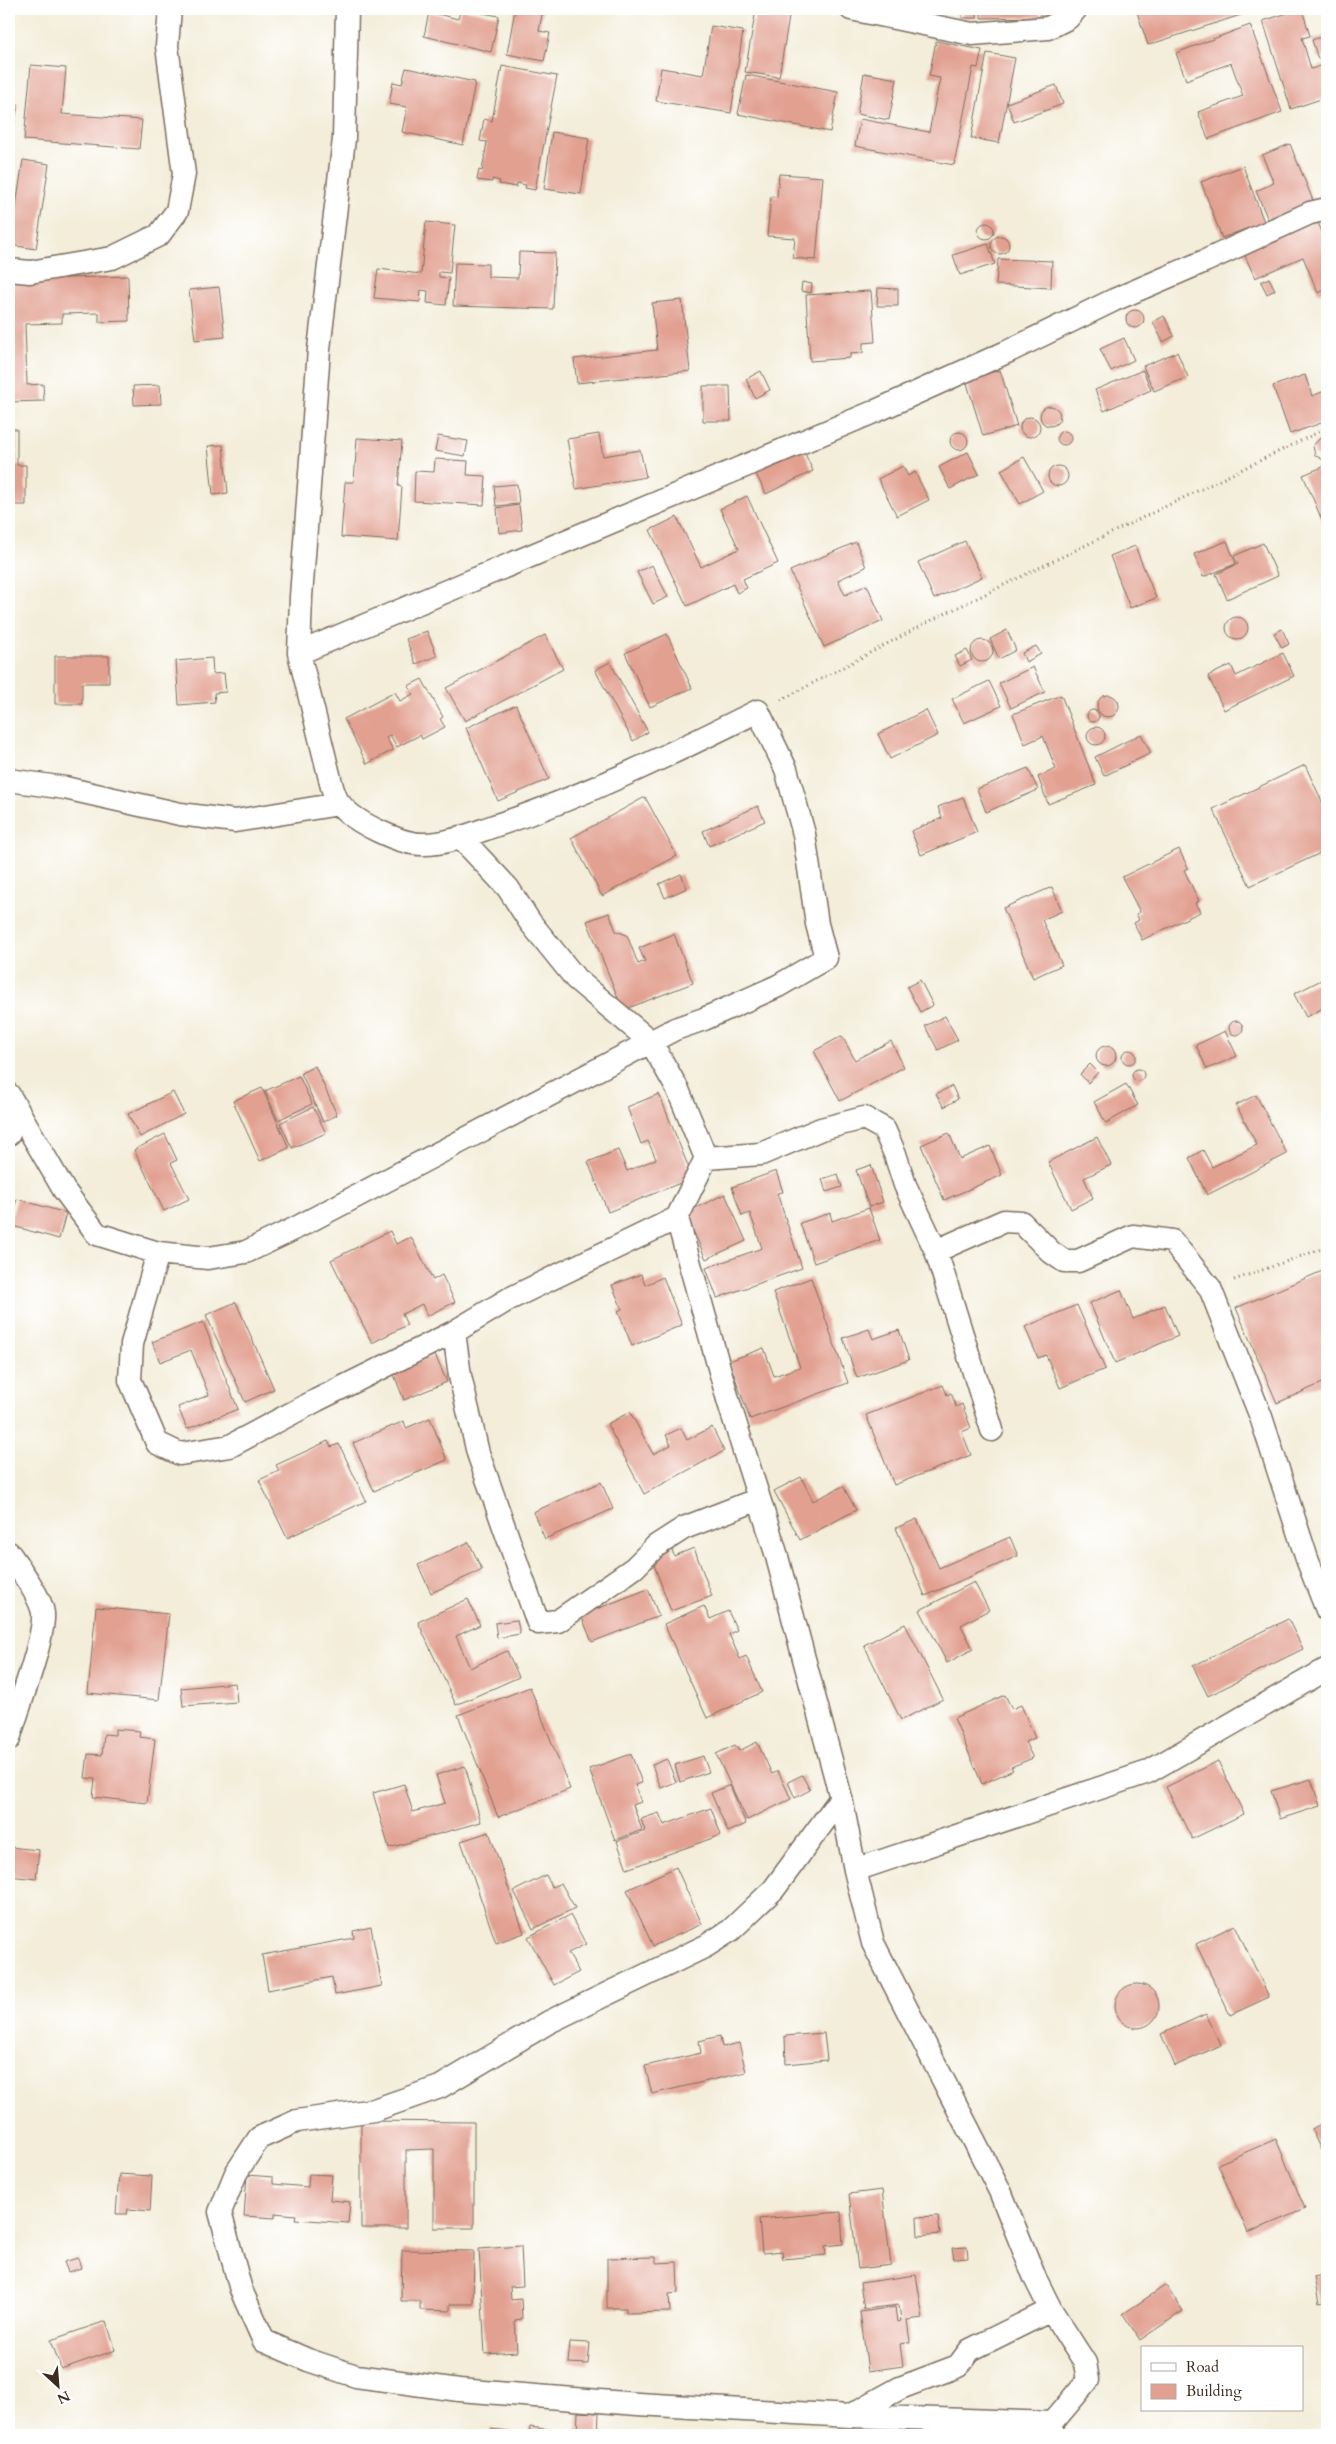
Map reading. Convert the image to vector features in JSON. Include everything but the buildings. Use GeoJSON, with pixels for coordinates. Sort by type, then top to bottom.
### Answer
{"type":"FeatureCollection","features":[{"type":"Feature","properties":{"kind":"street"},"geometry":{"type":"LineString","coordinates":[[9,270],[30,272],[112,258],[159,235],[177,211],[184,174],[167,46],[170,9]]}},
{"type":"Feature","properties":{"kind":"street"},"geometry":{"type":"LineString","coordinates":[[9,1095],[64,1190],[97,1234],[158,1253],[208,1258],[246,1252],[302,1225],[675,1029],[704,1019],[778,986],[826,958],[817,924],[804,834],[786,769],[758,711],[590,789],[522,817],[460,837],[422,845],[405,841],[364,824],[339,804],[332,787],[299,653],[301,598],[319,349],[344,139],[347,9]]}},
{"type":"Feature","properties":{"kind":"street"},"geometry":{"type":"LineString","coordinates":[[851,9],[972,34],[1048,28],[1068,18],[1076,9]]}},
{"type":"Feature","properties":{"kind":"street"},"geometry":{"type":"LineString","coordinates":[[299,653],[876,411],[1009,351],[1114,300],[1206,261],[1310,213],[1327,209]]}},
{"type":"Feature","properties":{"kind":"street"},"geometry":{"type":"LineString","coordinates":[[9,780],[65,788],[180,814],[235,821],[339,804]]}},
{"type":"Feature","properties":{"kind":"street"},"geometry":{"type":"LineString","coordinates":[[158,1253],[132,1344],[130,1380],[157,1443],[180,1454],[230,1446],[317,1400],[454,1332],[509,1299],[677,1218],[706,1158],[678,1090],[651,1042],[576,979],[530,922],[508,888],[460,837]]}},
{"type":"Feature","properties":{"kind":"street"},"geometry":{"type":"LineString","coordinates":[[9,1106],[9,1134]]}},
{"type":"Feature","properties":{"kind":"street"},"geometry":{"type":"LineString","coordinates":[[706,1158],[761,1154],[821,1129],[864,1118],[884,1129],[895,1154],[905,1185],[936,1251],[992,1430]]}},
{"type":"Feature","properties":{"kind":"street"},"geometry":{"type":"LineString","coordinates":[[677,1218],[729,1403],[776,1553],[841,1798],[854,1870],[873,1943],[1000,2191],[1035,2278],[1051,2310],[1085,2363],[1088,2380],[1052,2429],[638,2404],[459,2390],[356,2376],[316,2363],[264,2341],[241,2290],[220,2212],[236,2173],[259,2138],[297,2121],[374,2110],[440,2087],[549,2022],[706,1946],[731,1930],[774,1889],[841,1798]]}},
{"type":"Feature","properties":{"kind":"street"},"geometry":{"type":"LineString","coordinates":[[936,1251],[1004,1221],[1021,1222],[1051,1252],[1064,1261],[1078,1261],[1133,1236],[1172,1241],[1210,1288],[1261,1417],[1307,1559],[1327,1610]]}},
{"type":"Feature","properties":{"kind":"street"},"geometry":{"type":"LineString","coordinates":[[454,1332],[460,1376],[478,1453],[538,1623],[558,1621],[634,1568],[656,1546],[684,1528],[759,1499]]}},
{"type":"Feature","properties":{"kind":"street"},"geometry":{"type":"LineString","coordinates":[[9,1553],[31,1586],[43,1612],[38,1641],[9,1738]]}},
{"type":"Feature","properties":{"kind":"street"},"geometry":{"type":"LineString","coordinates":[[854,1870],[1148,1772],[1327,1670]]}},
{"type":"Feature","properties":{"kind":"street"},"geometry":{"type":"LineString","coordinates":[[850,2416],[900,2388],[958,2366],[970,2350],[1051,2310]]}},
{"type":"Feature","properties":{"kind":"path"},"geometry":{"type":"LineString","coordinates":[[758,711],[936,618],[1327,428]]}},
{"type":"Feature","properties":{"kind":"path"},"geometry":{"type":"LineString","coordinates":[[1210,1288],[1327,1247]]}}]}
